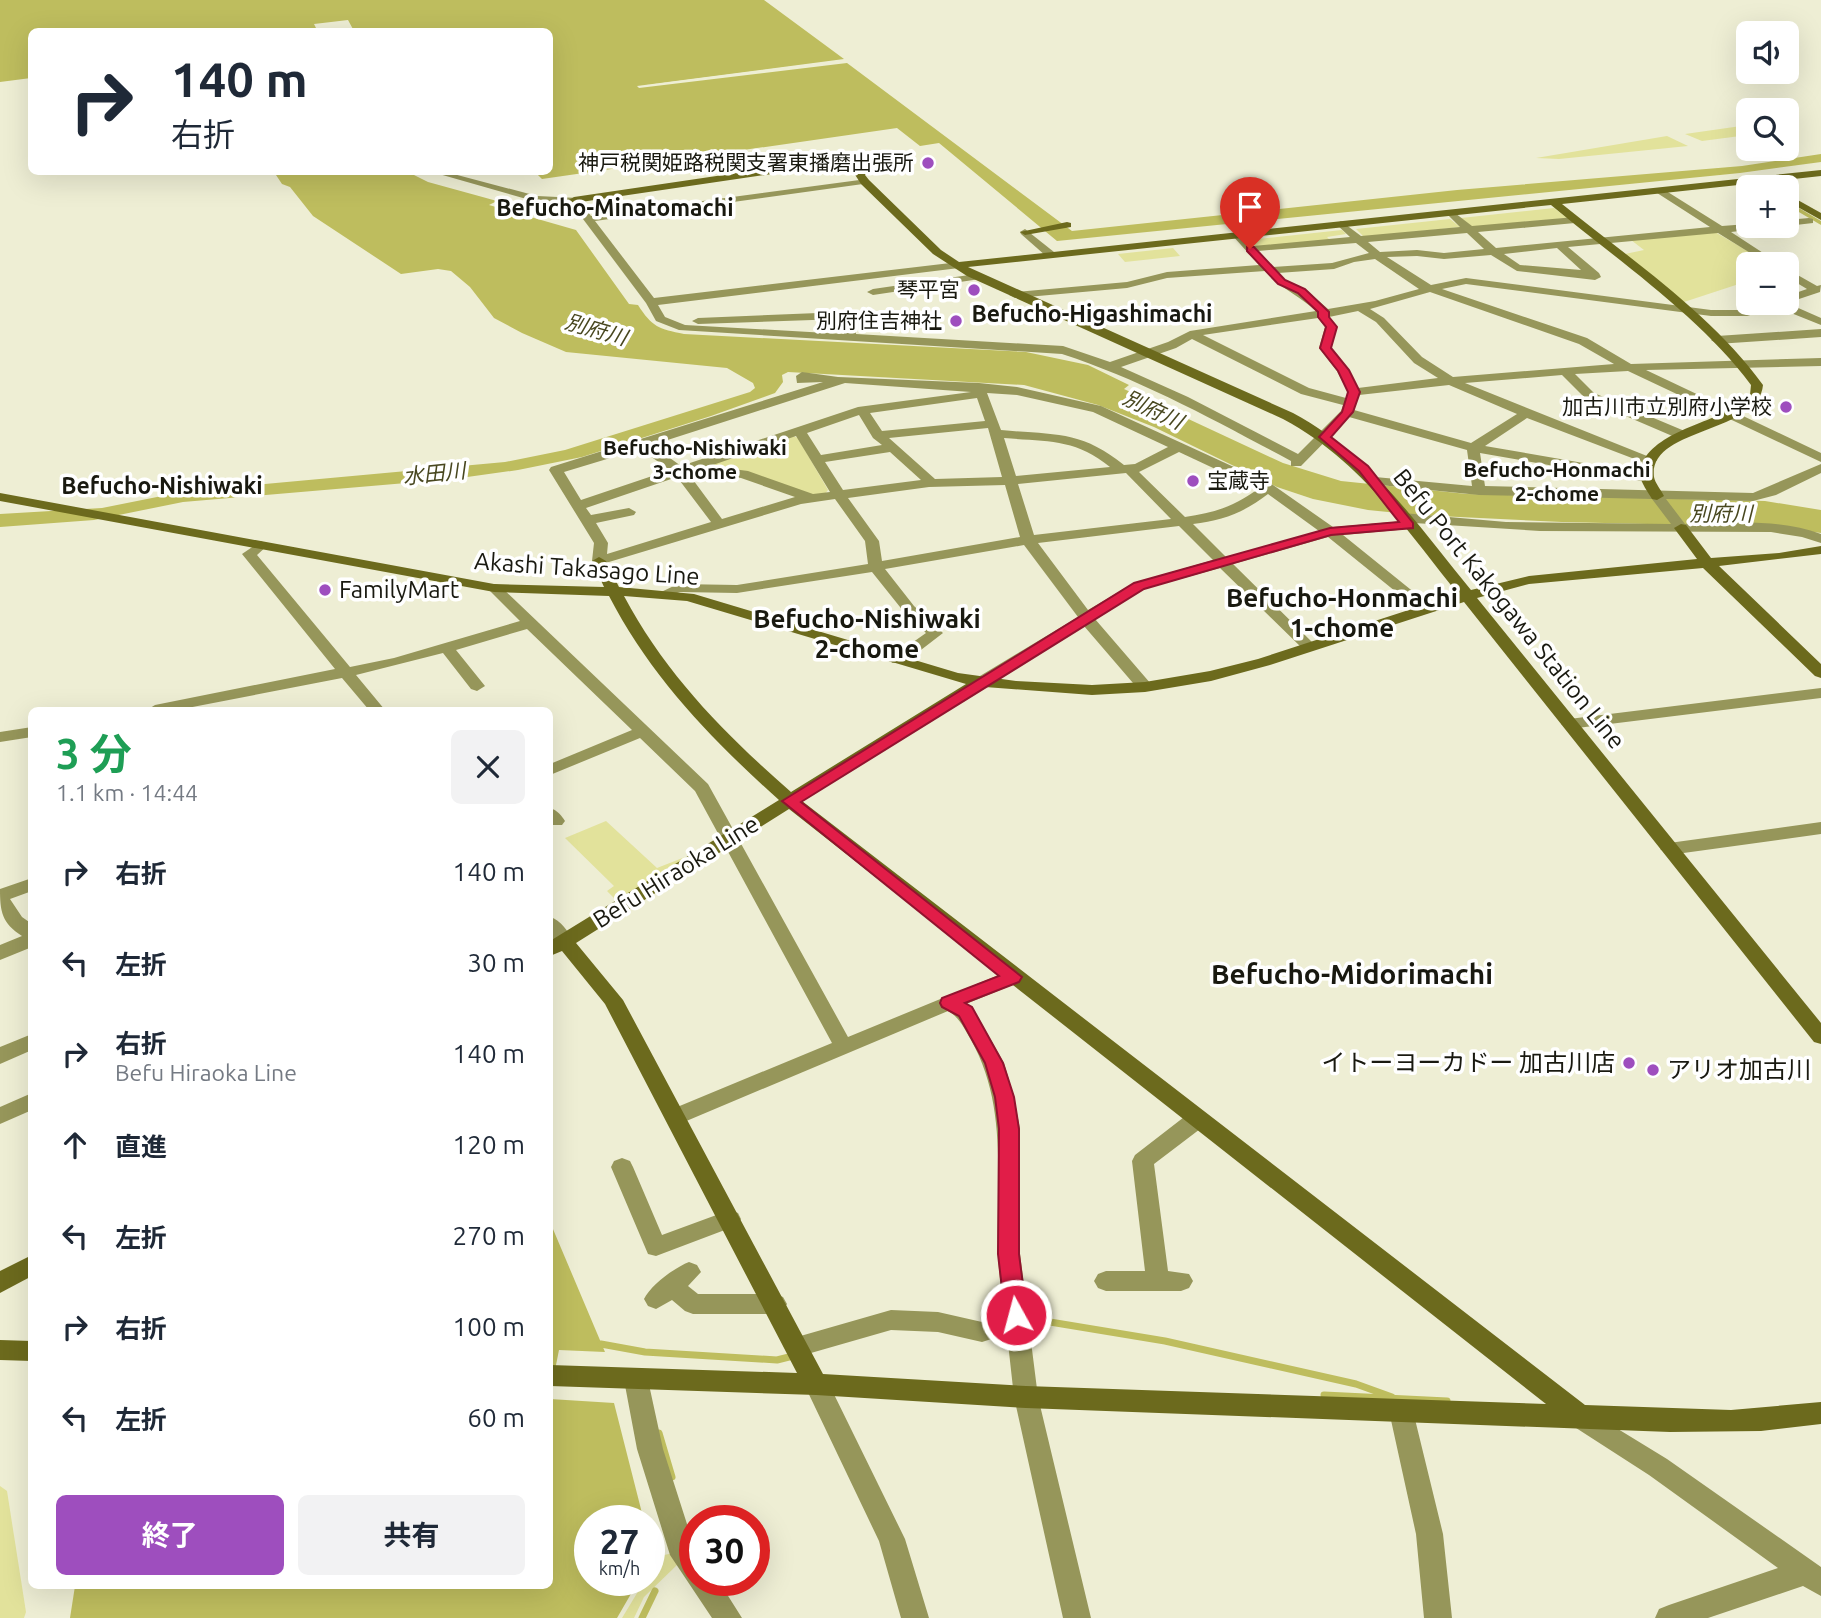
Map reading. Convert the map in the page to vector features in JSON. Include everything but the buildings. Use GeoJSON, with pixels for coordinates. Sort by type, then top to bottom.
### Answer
{"type":"FeatureCollection","features":[{"type":"Feature","properties":{"kind":"street"},"geometry":{"type":"LineString","coordinates":[[448,175],[537,199],[575,200],[826,163],[845,163],[854,166],[904,206],[950,250],[959,265]]}},
{"type":"Feature","properties":{"kind":"street","name":"Befu Port Kakogawa Station Line"},"geometry":{"type":"LineString","coordinates":[[854,166],[863,181],[937,252],[976,277],[1277,410],[1325,437],[1353,459],[1375,481],[1821,1037]]}},
{"type":"Feature","properties":{"kind":"street"},"geometry":{"type":"LineString","coordinates":[[1799,176],[1821,173]]}},
{"type":"Feature","properties":{"kind":"street"},"geometry":{"type":"LineString","coordinates":[[589,219],[863,181]]}},
{"type":"Feature","properties":{"kind":"street"},"geometry":{"type":"LineString","coordinates":[[650,302],[1050,254],[1736,183]]}},
{"type":"Feature","properties":{"kind":"street"},"geometry":{"type":"LineString","coordinates":[[1659,191],[1756,252]]}},
{"type":"Feature","properties":{"kind":"street"},"geometry":{"type":"LineString","coordinates":[[575,200],[660,319],[667,322],[711,331],[1063,350],[1110,367],[1222,419],[1298,461],[1325,437],[1351,403],[1448,379],[1629,367],[1740,362],[1821,362]]}},
{"type":"Feature","properties":{"kind":"street"},"geometry":{"type":"LineString","coordinates":[[1554,202],[1684,309],[1740,362],[1757,385],[1756,396],[1733,414],[1682,435],[1664,447],[1650,460],[1647,478],[1657,496],[1707,563],[1821,673]]}},
{"type":"Feature","properties":{"kind":"street"},"geometry":{"type":"LineString","coordinates":[[1799,204],[1821,217]]}},
{"type":"Feature","properties":{"kind":"street"},"geometry":{"type":"LineString","coordinates":[[892,208],[904,206]]}},
{"type":"Feature","properties":{"kind":"street"},"geometry":{"type":"LineString","coordinates":[[1451,213],[1493,251],[1517,268],[1595,275]]}},
{"type":"Feature","properties":{"kind":"street"},"geometry":{"type":"LineString","coordinates":[[1250,249],[1575,220]]}},
{"type":"Feature","properties":{"kind":"street"},"geometry":{"type":"LineString","coordinates":[[1799,222],[1809,221]]}},
{"type":"Feature","properties":{"kind":"street"},"geometry":{"type":"LineString","coordinates":[[1341,224],[1378,257],[1429,289],[1583,341],[1629,367],[1821,458]]}},
{"type":"Feature","properties":{"kind":"street"},"geometry":{"type":"LineString","coordinates":[[1050,254],[1026,232],[1067,225]]}},
{"type":"Feature","properties":{"kind":"street"},"geometry":{"type":"LineString","coordinates":[[1015,295],[1128,285],[1167,275],[1334,266],[1352,259],[1418,253],[1444,256],[1736,228]]}},
{"type":"Feature","properties":{"kind":"street"},"geometry":{"type":"LineString","coordinates":[[1237,235],[1281,282],[1301,291],[1324,312]]}},
{"type":"Feature","properties":{"kind":"street"},"geometry":{"type":"LineString","coordinates":[[1559,245],[1595,275],[1597,298]]}},
{"type":"Feature","properties":{"kind":"street"},"geometry":{"type":"LineString","coordinates":[[873,292],[976,277]]}},
{"type":"Feature","properties":{"kind":"street"},"geometry":{"type":"LineString","coordinates":[[1799,279],[1818,289]]}},
{"type":"Feature","properties":{"kind":"street"},"geometry":{"type":"LineString","coordinates":[[1110,367],[1172,345],[1192,334],[1359,307],[1466,281],[1711,313],[1736,313]]}},
{"type":"Feature","properties":{"kind":"street"},"geometry":{"type":"LineString","coordinates":[[1799,296],[1818,289]]}},
{"type":"Feature","properties":{"kind":"street"},"geometry":{"type":"LineString","coordinates":[[1359,307],[1380,320],[1418,360],[1448,379],[1526,413],[1650,460]]}},
{"type":"Feature","properties":{"kind":"street"},"geometry":{"type":"LineString","coordinates":[[1324,312],[1323,317],[1331,327],[1325,348],[1343,370],[1351,403]]}},
{"type":"Feature","properties":{"kind":"street"},"geometry":{"type":"LineString","coordinates":[[1799,312],[1821,322]]}},
{"type":"Feature","properties":{"kind":"street"},"geometry":{"type":"LineString","coordinates":[[667,322],[844,315],[849,318],[850,337]]}},
{"type":"Feature","properties":{"kind":"street"},"geometry":{"type":"LineString","coordinates":[[1717,340],[1821,333]]}},
{"type":"Feature","properties":{"kind":"street"},"geometry":{"type":"LineString","coordinates":[[1192,334],[1305,391],[1351,403],[1473,448],[1647,478]]}},
{"type":"Feature","properties":{"kind":"street"},"geometry":{"type":"LineString","coordinates":[[1565,371],[1590,396],[1682,435]]}},
{"type":"Feature","properties":{"kind":"street"},"geometry":{"type":"LineString","coordinates":[[801,380],[802,376],[981,391],[1017,391],[1097,409],[1268,488],[1330,532],[1426,610]]}},
{"type":"Feature","properties":{"kind":"street"},"geometry":{"type":"LineString","coordinates":[[844,379],[643,445],[556,470],[601,543],[599,561],[614,593],[668,677],[695,711],[790,801],[1196,1120],[1580,1416],[1658,1467],[1814,1577]]}},
{"type":"Feature","properties":{"kind":"street"},"geometry":{"type":"LineString","coordinates":[[580,505],[862,410],[981,391]]}},
{"type":"Feature","properties":{"kind":"street"},"geometry":{"type":"LineString","coordinates":[[981,391],[1028,540],[1082,609],[1085,617],[1145,687]]}},
{"type":"Feature","properties":{"kind":"street"},"geometry":{"type":"LineString","coordinates":[[862,410],[878,435],[932,483]]}},
{"type":"Feature","properties":{"kind":"street"},"geometry":{"type":"LineString","coordinates":[[1473,448],[1526,413]]}},
{"type":"Feature","properties":{"kind":"street"},"geometry":{"type":"LineString","coordinates":[[878,435],[995,429],[1078,441],[1125,469],[1310,647]]}},
{"type":"Feature","properties":{"kind":"street"},"geometry":{"type":"LineString","coordinates":[[799,430],[838,494],[872,541],[876,567],[909,609],[935,633],[898,660]]}},
{"type":"Feature","properties":{"kind":"street"},"geometry":{"type":"LineString","coordinates":[[643,445],[685,469],[743,474],[811,498]]}},
{"type":"Feature","properties":{"kind":"street"},"geometry":{"type":"LineString","coordinates":[[599,561],[811,498],[932,483],[1010,481],[1125,469],[1138,467],[1178,447]]}},
{"type":"Feature","properties":{"kind":"street"},"geometry":{"type":"LineString","coordinates":[[818,459],[891,448]]}},
{"type":"Feature","properties":{"kind":"street"},"geometry":{"type":"LineString","coordinates":[[1473,448],[1479,491]]}},
{"type":"Feature","properties":{"kind":"street"},"geometry":{"type":"LineString","coordinates":[[1375,481],[1479,491],[1754,497],[1771,492],[1821,468]]}},
{"type":"Feature","properties":{"kind":"street"},"geometry":{"type":"LineString","coordinates":[[685,469],[719,524]]}},
{"type":"Feature","properties":{"kind":"street"},"geometry":{"type":"LineString","coordinates":[[666,593],[678,588],[737,589],[778,584],[1028,540],[1211,518],[1242,508],[1268,488]]}},
{"type":"Feature","properties":{"kind":"street","name":"Akashi Takasago Line"},"geometry":{"type":"LineString","coordinates":[[0,497],[494,588],[666,593],[710,602],[956,678],[1058,690],[1145,687],[1211,676],[1503,586],[1561,576],[1707,563],[1820,549]]}},
{"type":"Feature","properties":{"kind":"street"},"geometry":{"type":"LineString","coordinates":[[588,520],[629,512]]}},
{"type":"Feature","properties":{"kind":"street"},"geometry":{"type":"LineString","coordinates":[[981,682],[1139,586],[1330,532],[1406,521],[1561,527],[1764,528],[1812,534],[1820,549]]}},
{"type":"Feature","properties":{"kind":"street"},"geometry":{"type":"LineString","coordinates":[[261,545],[249,554],[374,707]]}},
{"type":"Feature","properties":{"kind":"street"},"geometry":{"type":"LineString","coordinates":[[494,588],[702,788],[844,1047]]}},
{"type":"Feature","properties":{"kind":"street"},"geometry":{"type":"LineString","coordinates":[[170,707],[346,673],[447,648],[530,623]]}},
{"type":"Feature","properties":{"kind":"street"},"geometry":{"type":"LineString","coordinates":[[447,648],[477,678]]}},
{"type":"Feature","properties":{"kind":"street","name":"Befu Hiraoka Line"},"geometry":{"type":"LineString","coordinates":[[557,945],[981,682]]}},
{"type":"Feature","properties":{"kind":"street"},"geometry":{"type":"LineString","coordinates":[[1569,724],[1821,693]]}},
{"type":"Feature","properties":{"kind":"street"},"geometry":{"type":"LineString","coordinates":[[553,769],[643,731]]}},
{"type":"Feature","properties":{"kind":"street"},"geometry":{"type":"LineString","coordinates":[[0,737],[28,733]]}},
{"type":"Feature","properties":{"kind":"street"},"geometry":{"type":"LineString","coordinates":[[1669,849],[1821,828]]}},
{"type":"Feature","properties":{"kind":"street"},"geometry":{"type":"LineString","coordinates":[[28,886],[0,896],[15,922],[28,930]]}},
{"type":"Feature","properties":{"kind":"street"},"geometry":{"type":"LineString","coordinates":[[0,953],[28,941]]}},
{"type":"Feature","properties":{"kind":"street"},"geometry":{"type":"LineString","coordinates":[[557,945],[613,1000],[677,1116],[816,1384],[892,1539],[915,1618]]}},
{"type":"Feature","properties":{"kind":"street"},"geometry":{"type":"LineString","coordinates":[[677,1116],[1013,977]]}},
{"type":"Feature","properties":{"kind":"street"},"geometry":{"type":"LineString","coordinates":[[949,1003],[965,1012],[994,1063],[1004,1097],[1009,1129],[1009,1254],[1026,1397],[1077,1618]]}},
{"type":"Feature","properties":{"kind":"street"},"geometry":{"type":"LineString","coordinates":[[0,1056],[28,1043]]}},
{"type":"Feature","properties":{"kind":"street"},"geometry":{"type":"LineString","coordinates":[[0,1116],[28,1103]]}},
{"type":"Feature","properties":{"kind":"street"},"geometry":{"type":"LineString","coordinates":[[1106,1281],[1169,1282],[1143,1161],[1196,1120]]}},
{"type":"Feature","properties":{"kind":"street"},"geometry":{"type":"LineString","coordinates":[[621,1167],[656,1247],[730,1219]]}},
{"type":"Feature","properties":{"kind":"street"},"geometry":{"type":"LineString","coordinates":[[0,1283],[28,1266]]}},
{"type":"Feature","properties":{"kind":"street"},"geometry":{"type":"LineString","coordinates":[[673,1285],[693,1304],[775,1304]]}},
{"type":"Feature","properties":{"kind":"street"},"geometry":{"type":"LineString","coordinates":[[797,1347],[891,1320],[939,1322],[982,1332],[999,1327],[1016,1315]]}},
{"type":"Feature","properties":{"kind":"street"},"geometry":{"type":"LineString","coordinates":[[0,1350],[28,1351]]}},
{"type":"Feature","properties":{"kind":"street"},"geometry":{"type":"LineString","coordinates":[[553,1376],[816,1384],[1026,1397],[1401,1412],[1580,1416],[1649,1422],[1708,1422],[1821,1413]]}},
{"type":"Feature","properties":{"kind":"street"},"geometry":{"type":"LineString","coordinates":[[636,1380],[650,1449],[679,1542]]}},
{"type":"Feature","properties":{"kind":"street"},"geometry":{"type":"LineString","coordinates":[[1401,1412],[1403,1431],[1424,1504],[1437,1586],[1438,1618]]}},
{"type":"Feature","properties":{"kind":"street"},"geometry":{"type":"LineString","coordinates":[[1669,1618],[1814,1577]]}},
{"type":"Feature","properties":{"kind":"street"},"geometry":{"type":"LineString","coordinates":[[713,1596],[728,1618]]}},
{"type":"Feature","properties":{"kind":"green space"},"geometry":{"type":"Polygon","coordinates":[[[1736,127],[1736,137],[1702,141],[1685,134],[1736,127]]]}},
{"type":"Feature","properties":{"kind":"green space"},"geometry":{"type":"Polygon","coordinates":[[[1667,136],[1688,146],[1559,159],[1536,158],[1667,136]]]}},
{"type":"Feature","properties":{"kind":"green space"},"geometry":{"type":"Polygon","coordinates":[[[1554,208],[1567,218],[1472,227],[1461,218],[1554,208]]]}},
{"type":"Feature","properties":{"kind":"green space"},"geometry":{"type":"Polygon","coordinates":[[[1450,219],[1460,227],[1364,237],[1356,229],[1450,219]]]}},
{"type":"Feature","properties":{"kind":"green space"},"geometry":{"type":"Polygon","coordinates":[[[1342,230],[1346,234],[1327,237],[1330,240],[1256,247],[1249,240],[1342,230]]]}},
{"type":"Feature","properties":{"kind":"green space"},"geometry":{"type":"Polygon","coordinates":[[[1715,232],[1749,252],[1736,252],[1736,285],[1684,302],[1625,254],[1644,250],[1631,240],[1715,232]]]}},
{"type":"Feature","properties":{"kind":"green space"},"geometry":{"type":"Polygon","coordinates":[[[1173,248],[1180,256],[1125,262],[1118,254],[1173,248]]]}},
{"type":"Feature","properties":{"kind":"green space"},"geometry":{"type":"Polygon","coordinates":[[[793,436],[798,438],[828,490],[825,494],[807,496],[702,466],[793,436]]]}},
{"type":"Feature","properties":{"kind":"green space"},"geometry":{"type":"Polygon","coordinates":[[[606,821],[657,868],[685,857],[685,860],[617,901],[607,891],[614,886],[565,838],[606,821]]]}},
{"type":"Feature","properties":{"kind":"green space"},"geometry":{"type":"Polygon","coordinates":[[[0,1486],[7,1491],[26,1612],[24,1618],[0,1618],[0,1486]]]}},
{"type":"Feature","properties":{"kind":"green space"},"geometry":{"type":"Polygon","coordinates":[[[674,1553],[678,1564],[665,1577],[665,1555],[674,1553]]]}},
{"type":"Feature","properties":{"kind":"green space"},"geometry":{"type":"Polygon","coordinates":[[[635,1596],[645,1596],[634,1618],[622,1618],[635,1596]]]}},
{"type":"Feature","properties":{"kind":"water"},"geometry":{"type":"Polygon","coordinates":[[[0,0],[764,0],[844,59],[637,86],[639,88],[847,63],[1072,231],[1457,190],[1799,161],[1799,157],[1821,154],[1821,162],[1740,173],[1057,241],[939,143],[920,146],[897,128],[542,179],[538,175],[553,175],[553,28],[352,28],[348,20],[314,24],[316,28],[28,28],[28,78],[0,82],[0,0]]]}},
{"type":"Feature","properties":{"kind":"water"},"geometry":{"type":"Polygon","coordinates":[[[276,175],[414,175],[428,182],[497,201],[489,205],[576,230],[629,304],[638,305],[657,326],[675,332],[1026,352],[1088,365],[1129,385],[1124,389],[1283,463],[1341,481],[1467,494],[1765,501],[1821,510],[1821,533],[1775,527],[1562,522],[1368,510],[1313,499],[1277,487],[1154,427],[1098,405],[1024,385],[788,372],[782,375],[783,382],[775,393],[582,457],[518,470],[453,479],[183,502],[94,520],[0,527],[0,514],[102,508],[187,491],[505,462],[565,450],[750,392],[755,388],[753,383],[727,368],[566,352],[494,318],[470,287],[451,271],[438,269],[401,274],[313,216],[290,187],[282,184],[276,175]]]}},
{"type":"Feature","properties":{"kind":"water"},"geometry":{"type":"Polygon","coordinates":[[[553,1229],[605,1352],[559,1350],[553,1380],[553,1229]]]}},
{"type":"Feature","properties":{"kind":"water"},"geometry":{"type":"Polygon","coordinates":[[[553,1399],[614,1403],[640,1505],[574,1505],[574,1596],[630,1596],[617,1618],[70,1618],[75,1589],[553,1589],[553,1399]]]}},
{"type":"Feature","properties":{"kind":"pier"},"geometry":{"type":"Polygon","coordinates":[[[843,60],[845,62],[639,86],[843,60]]]}},
{"type":"Feature","properties":{"kind":"waterway"},"geometry":{"type":"LineString","coordinates":[[1799,210],[1821,223]]}},
{"type":"Feature","properties":{"kind":"waterway"},"geometry":{"type":"LineString","coordinates":[[1023,1327],[1044,1321],[1165,1341],[1356,1384],[1392,1397]]}},
{"type":"Feature","properties":{"kind":"waterway"},"geometry":{"type":"LineString","coordinates":[[601,1344],[645,1352],[777,1360],[793,1356]]}},
{"type":"Feature","properties":{"kind":"waterway"},"geometry":{"type":"LineString","coordinates":[[1324,1395],[1447,1401]]}},
{"type":"Feature","properties":{"kind":"waterway"},"geometry":{"type":"LineString","coordinates":[[659,1433],[672,1477]]}},
{"type":"Feature","properties":{"kind":"waterway"},"geometry":{"type":"LineString","coordinates":[[642,1618],[653,1596]]}},
{"type":"Feature","properties":{"kind":"place","name":"神戸税関姫路税関支署東播磨出張所"},"geometry":{"type":"Point","coordinates":[928,163]}},
{"type":"Feature","properties":{"kind":"place","name":"琴平宮"},"geometry":{"type":"Point","coordinates":[974,290]}},
{"type":"Feature","properties":{"kind":"place","name":"別府住吉神社"},"geometry":{"type":"Point","coordinates":[956,321]}},
{"type":"Feature","properties":{"kind":"place","name":"加古川市立別府小学校"},"geometry":{"type":"Point","coordinates":[1786,407]}},
{"type":"Feature","properties":{"kind":"place","name":"宝蔵寺"},"geometry":{"type":"Point","coordinates":[1193,481]}},
{"type":"Feature","properties":{"kind":"place","name":"FamilyMart"},"geometry":{"type":"Point","coordinates":[325,590]}},
{"type":"Feature","properties":{"kind":"place","name":"イトーヨーカドー 加古川店"},"geometry":{"type":"Point","coordinates":[1629,1063]}},
{"type":"Feature","properties":{"kind":"place","name":"アリオ加古川"},"geometry":{"type":"Point","coordinates":[1653,1070]}},
{"type":"Feature","properties":{"kind":"district","name":"Befucho-Minatomachi"},"geometry":{"type":"Point","coordinates":[615,208]}},
{"type":"Feature","properties":{"kind":"district","name":"Befucho-Higashimachi"},"geometry":{"type":"Point","coordinates":[1092,314]}},
{"type":"Feature","properties":{"kind":"district","name":"Befucho-Nishiwaki 3-chome"},"geometry":{"type":"Point","coordinates":[695,460]}},
{"type":"Feature","properties":{"kind":"district","name":"Befucho-Honmachi 2-chome"},"geometry":{"type":"Point","coordinates":[1557,482]}},
{"type":"Feature","properties":{"kind":"district","name":"Befucho-Nishiwaki"},"geometry":{"type":"Point","coordinates":[162,486]}},
{"type":"Feature","properties":{"kind":"district","name":"Befucho-Honmachi 1-chome"},"geometry":{"type":"Point","coordinates":[1342,613]}},
{"type":"Feature","properties":{"kind":"district","name":"Befucho-Nishiwaki 2-chome"},"geometry":{"type":"Point","coordinates":[867,634]}},
{"type":"Feature","properties":{"kind":"district","name":"Befucho-Midorimachi"},"geometry":{"type":"Point","coordinates":[1352,974]}},
{"type":"Feature","properties":{"kind":"route"},"geometry":{"type":"LineString","coordinates":[[1016,1315],[1009,1254],[1009,1129],[1004,1097],[994,1063],[965,1012],[949,1003],[1013,977],[790,801],[1139,586],[1340,529],[1409,525],[1363,468],[1325,437],[1347,412],[1354,392],[1343,370],[1326,351],[1331,327],[1323,317],[1324,312],[1301,291],[1281,282],[1250,249]]}},
{"type":"Feature","properties":{"kind":"water label","name":"別府川"},"geometry":{"type":"Point","coordinates":[596,330]}},
{"type":"Feature","properties":{"kind":"water label","name":"別府川"},"geometry":{"type":"Point","coordinates":[1153,410]}},
{"type":"Feature","properties":{"kind":"water label","name":"水田川"},"geometry":{"type":"Point","coordinates":[434,474]}},
{"type":"Feature","properties":{"kind":"water label","name":"別府川"},"geometry":{"type":"Point","coordinates":[1721,514]}}]}
